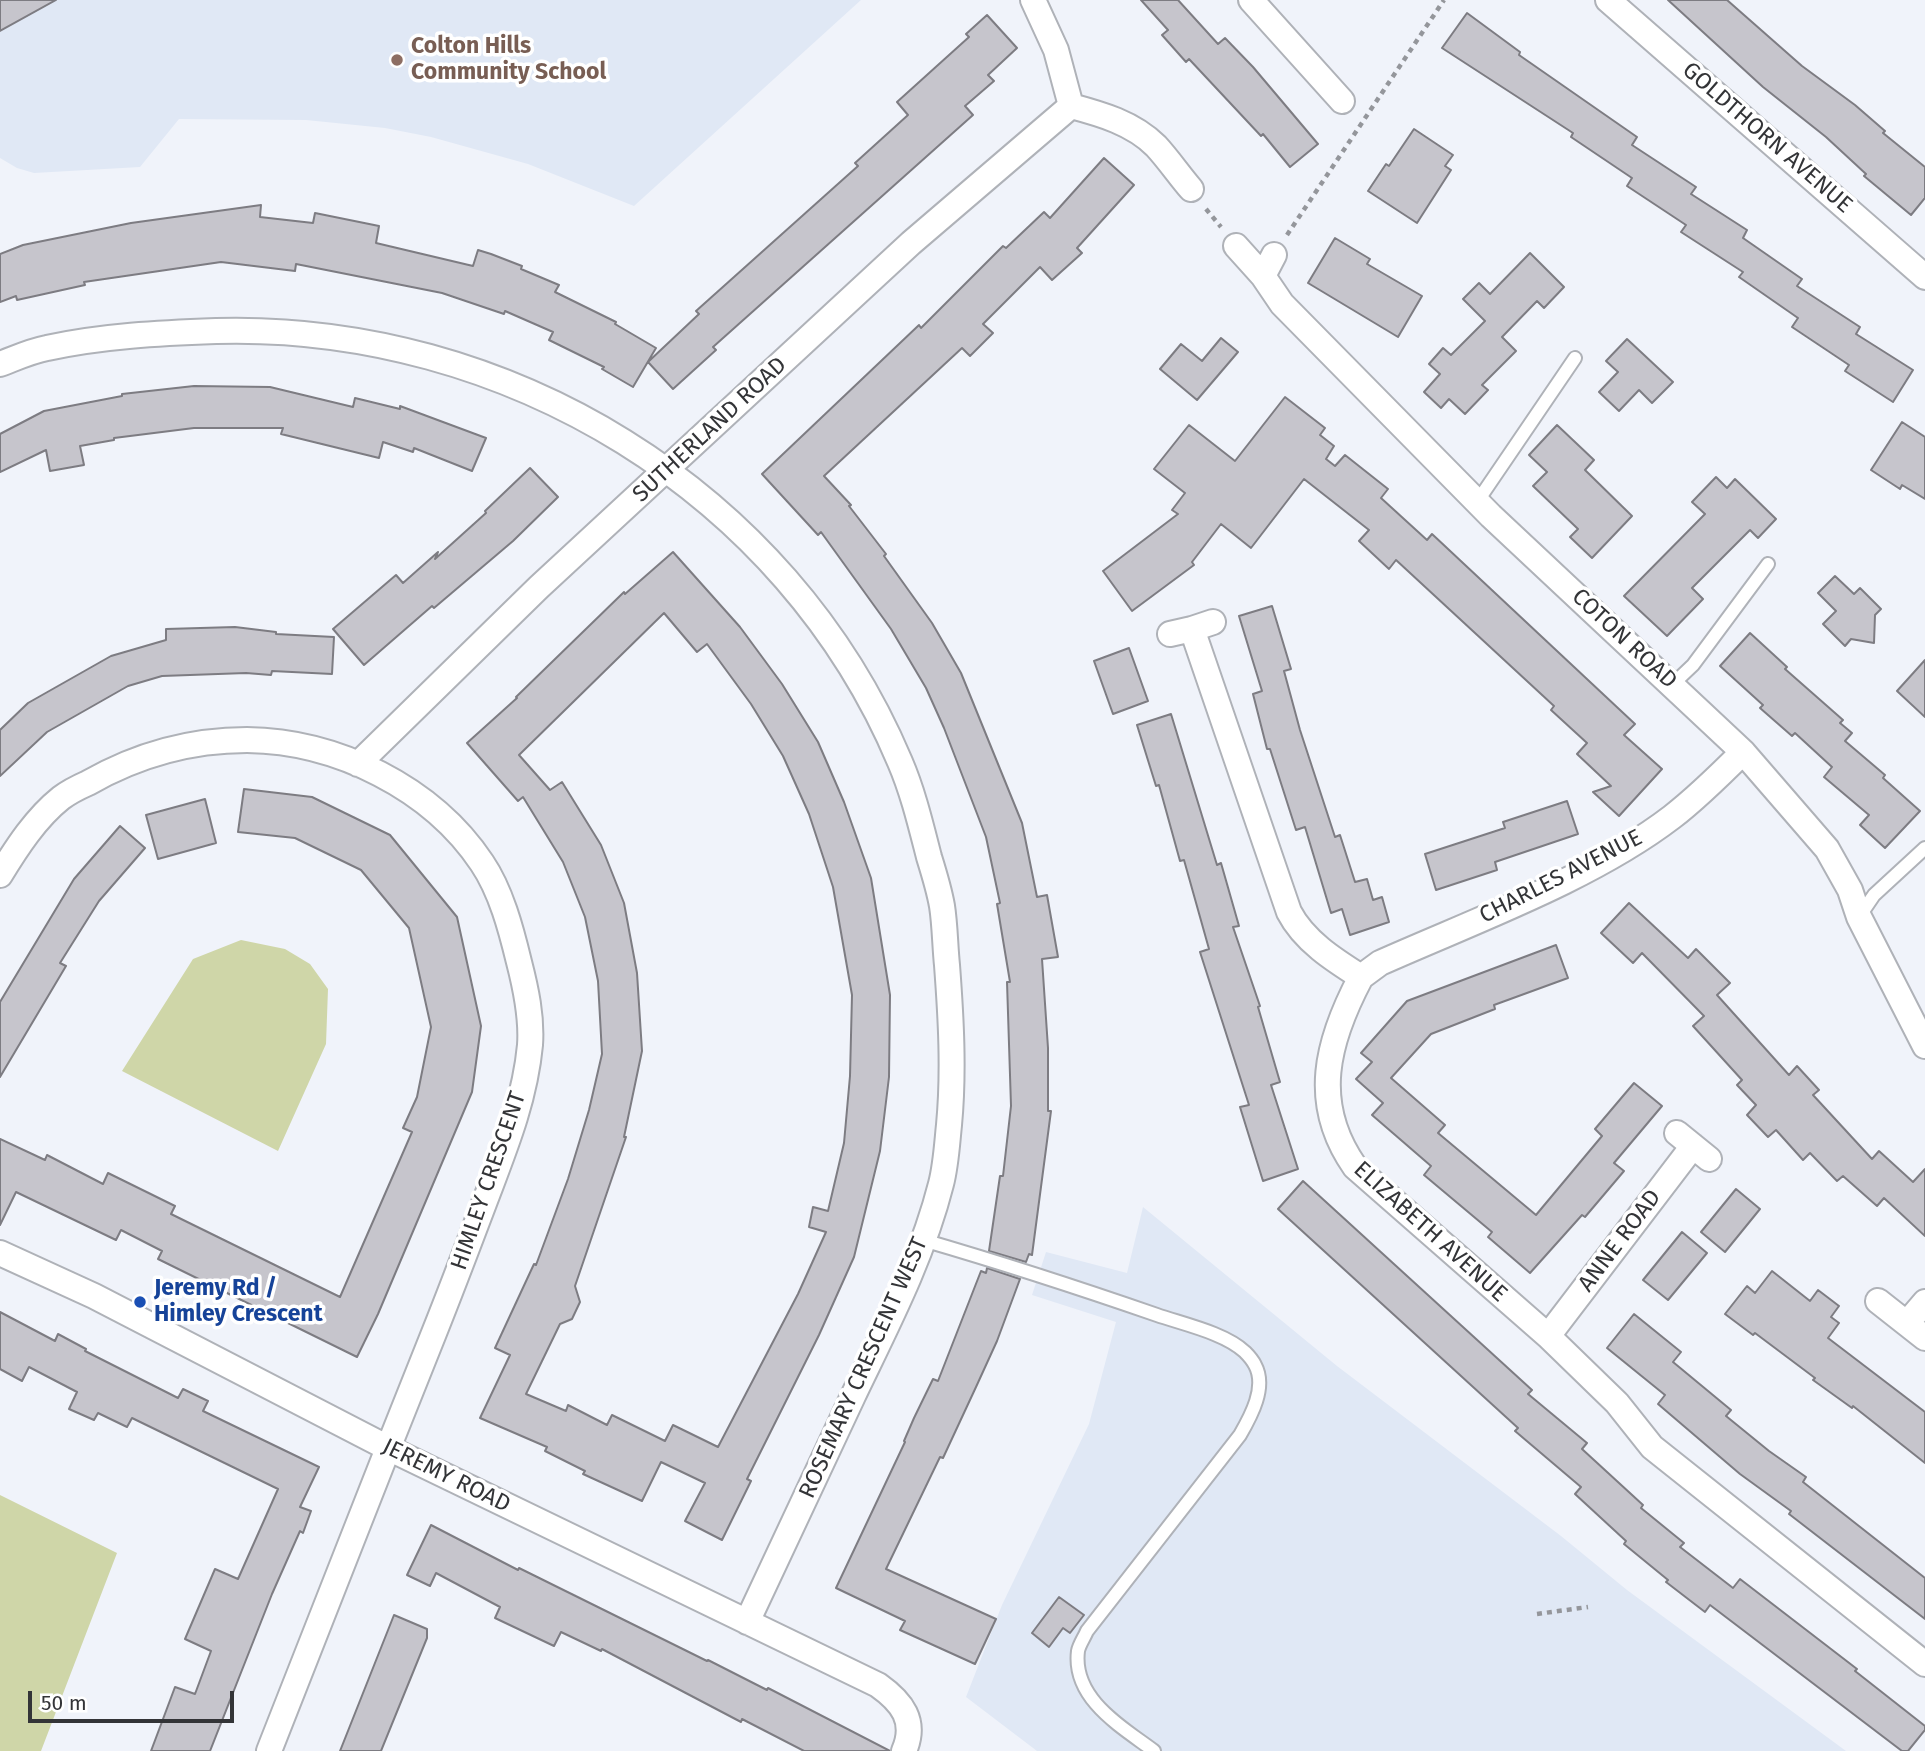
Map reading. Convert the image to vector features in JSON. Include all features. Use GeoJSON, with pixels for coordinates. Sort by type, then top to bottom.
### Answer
{"type":"FeatureCollection","features":[{"type":"Feature","properties":{"kind":"street"},"geometry":{"type":"LineString","coordinates":[[1033,0],[1056,50],[1071,106],[1130,126],[1155,145],[1191,189]]}},
{"type":"Feature","properties":{"kind":"street"},"geometry":{"type":"LineString","coordinates":[[1251,0],[1342,100]]}},
{"type":"Feature","properties":{"kind":"street","name":"GOLDTHORN AVENUE"},"geometry":{"type":"LineString","coordinates":[[1608,0],[1925,277]]}},
{"type":"Feature","properties":{"kind":"street","name":"SUTHERLAND ROAD"},"geometry":{"type":"LineString","coordinates":[[358,764],[539,587],[911,243],[1071,106]]}},
{"type":"Feature","properties":{"kind":"street","name":"COTON ROAD"},"geometry":{"type":"LineString","coordinates":[[1236,246],[1268,265],[1282,304],[1477,502],[1743,752],[1827,849],[1850,890],[1859,917],[1925,1046]]}},
{"type":"Feature","properties":{"kind":"street","name":"ROSEMARY CRESCENT WEST"},"geometry":{"type":"LineString","coordinates":[[0,363],[46,348],[154,333],[276,330],[343,338],[479,370],[571,410],[668,470],[708,501],[770,563],[823,627],[869,698],[901,763],[942,905],[952,1022],[949,1118],[942,1181],[911,1275],[747,1622]]}},
{"type":"Feature","properties":{"kind":"street"},"geometry":{"type":"LineString","coordinates":[[1191,628],[1289,912],[1295,924],[1331,958],[1361,977]]}},
{"type":"Feature","properties":{"kind":"street","name":"HIMLEY CRESCENT"},"geometry":{"type":"LineString","coordinates":[[0,875],[20,842],[62,797],[111,770],[151,754],[225,740],[265,740],[317,750],[358,764],[390,779],[429,805],[455,828],[484,865],[510,927],[529,1013],[530,1042],[515,1122],[269,1751]]}},
{"type":"Feature","properties":{"kind":"street","name":"CHARLES AVENUE"},"geometry":{"type":"LineString","coordinates":[[1361,977],[1380,964],[1546,889],[1616,853],[1672,817],[1743,752]]}},
{"type":"Feature","properties":{"kind":"street","name":"ELIZABETH AVENUE"},"geometry":{"type":"LineString","coordinates":[[1361,977],[1334,1035],[1328,1078],[1334,1128],[1355,1167],[1548,1336],[1617,1402],[1652,1447],[1925,1664]]}},
{"type":"Feature","properties":{"kind":"street","name":"ANNE ROAD"},"geometry":{"type":"LineString","coordinates":[[1548,1336],[1693,1146]]}},
{"type":"Feature","properties":{"kind":"street","name":"JEREMY ROAD"},"geometry":{"type":"LineString","coordinates":[[0,1254],[94,1296],[388,1448],[878,1685],[894,1696],[908,1718],[910,1731],[904,1751]]}},
{"type":"Feature","properties":{"kind":"street"},"geometry":{"type":"LineString","coordinates":[[1878,1301],[1916,1331],[1925,1302]]}},
{"type":"Feature","properties":{"kind":"lane"},"geometry":{"type":"LineString","coordinates":[[1477,502],[1576,358]]}},
{"type":"Feature","properties":{"kind":"lane"},"geometry":{"type":"LineString","coordinates":[[1673,684],[1693,665],[1768,564]]}},
{"type":"Feature","properties":{"kind":"lane"},"geometry":{"type":"LineString","coordinates":[[1859,917],[1874,895],[1925,848]]}},
{"type":"Feature","properties":{"kind":"lane"},"geometry":{"type":"LineString","coordinates":[[923,1240],[1038,1274],[1211,1333],[1245,1352],[1256,1366],[1259,1383],[1256,1397],[1250,1418],[1240,1435],[1102,1611],[1087,1631],[1078,1650],[1078,1665],[1083,1685],[1091,1698],[1106,1716],[1154,1751]]}},
{"type":"Feature","properties":{"kind":"path"},"geometry":{"type":"LineString","coordinates":[[1268,265],[1444,0]]}},
{"type":"Feature","properties":{"kind":"path"},"geometry":{"type":"LineString","coordinates":[[1191,189],[1236,246]]}},
{"type":"Feature","properties":{"kind":"path"},"geometry":{"type":"LineString","coordinates":[[1537,1614],[1588,1607]]}},
{"type":"Feature","properties":{"kind":"shaded area","name":"Colton Hills Community School"},"geometry":{"type":"Polygon","coordinates":[[[0,0],[861,0],[634,206],[528,164],[431,137],[385,128],[306,120],[179,119],[140,167],[34,173],[17,168],[0,158],[0,0]]]}},
{"type":"Feature","properties":{"kind":"shaded area"},"geometry":{"type":"Polygon","coordinates":[[[1143,1207],[1337,1366],[1561,1536],[1627,1590],[1846,1751],[1037,1751],[966,1697],[1002,1605],[1089,1424],[1116,1322],[1032,1295],[1046,1252],[1127,1273],[1143,1207]]]}},
{"type":"Feature","properties":{"kind":"green space"},"geometry":{"type":"Polygon","coordinates":[[[241,940],[285,949],[310,964],[328,989],[326,1044],[278,1151],[122,1071],[193,959],[241,940]]]}},
{"type":"Feature","properties":{"kind":"green space"},"geometry":{"type":"Polygon","coordinates":[[[0,1495],[117,1553],[41,1751],[0,1751],[0,1495]]]}},
{"type":"Feature","properties":{"kind":"building"},"geometry":{"type":"Polygon","coordinates":[[[0,0],[56,0],[0,31],[0,0]]]}},
{"type":"Feature","properties":{"kind":"building"},"geometry":{"type":"Polygon","coordinates":[[[1141,0],[1178,0],[1218,44],[1225,38],[1318,144],[1290,167],[1263,134],[1261,136],[1189,59],[1186,62],[1162,35],[1168,30],[1141,0]]]}},
{"type":"Feature","properties":{"kind":"building"},"geometry":{"type":"Polygon","coordinates":[[[1668,0],[1727,0],[1802,66],[1885,131],[1883,133],[1925,167],[1925,198],[1911,215],[1864,176],[1866,174],[1826,137],[1763,87],[1668,0]]]}},
{"type":"Feature","properties":{"kind":"building"},"geometry":{"type":"Polygon","coordinates":[[[1467,13],[1520,52],[1519,55],[1637,137],[1632,145],[1696,187],[1691,194],[1747,230],[1743,238],[1802,279],[1797,286],[1860,327],[1856,334],[1913,370],[1893,402],[1845,371],[1849,365],[1792,327],[1798,318],[1739,277],[1743,272],[1681,232],[1686,225],[1627,186],[1632,178],[1571,137],[1573,133],[1442,48],[1467,13]]]}},
{"type":"Feature","properties":{"kind":"building"},"geometry":{"type":"Polygon","coordinates":[[[987,15],[1017,48],[988,75],[994,81],[965,106],[973,115],[713,347],[716,350],[673,389],[648,362],[699,314],[696,311],[858,166],[855,163],[908,115],[897,102],[969,37],[966,34],[987,15]]]}},
{"type":"Feature","properties":{"kind":"building"},"geometry":{"type":"Polygon","coordinates":[[[1414,129],[1453,155],[1445,166],[1451,170],[1417,223],[1368,191],[1414,129]]]}},
{"type":"Feature","properties":{"kind":"building"},"geometry":{"type":"Polygon","coordinates":[[[1104,158],[1134,185],[1077,248],[1082,253],[1052,280],[1040,267],[983,324],[993,333],[970,356],[962,348],[824,476],[851,505],[849,506],[886,554],[884,556],[932,623],[961,673],[1022,823],[1037,897],[1047,895],[1058,957],[1042,959],[1048,1048],[1048,1111],[1051,1111],[1032,1255],[1029,1254],[1026,1262],[989,1251],[1000,1176],[1003,1176],[1011,1106],[1007,982],[1010,982],[997,904],[1000,903],[986,837],[926,688],[891,629],[821,532],[818,535],[762,474],[919,325],[921,328],[1003,246],[1006,248],[1044,212],[1050,218],[1104,158]]]}},
{"type":"Feature","properties":{"kind":"building"},"geometry":{"type":"Polygon","coordinates":[[[261,205],[260,217],[313,223],[315,213],[379,226],[376,243],[473,266],[478,250],[491,254],[559,285],[555,292],[616,322],[615,324],[656,348],[633,387],[602,369],[604,367],[549,340],[553,332],[505,311],[504,314],[442,293],[296,264],[295,271],[221,262],[84,282],[85,285],[17,300],[16,296],[0,302],[0,254],[23,245],[131,223],[261,205]]]}},
{"type":"Feature","properties":{"kind":"building"},"geometry":{"type":"Polygon","coordinates":[[[1335,238],[1370,259],[1367,264],[1422,296],[1398,337],[1308,283],[1335,238]]]}},
{"type":"Feature","properties":{"kind":"building"},"geometry":{"type":"Polygon","coordinates":[[[1530,253],[1564,287],[1544,308],[1537,301],[1502,337],[1516,351],[1482,385],[1488,390],[1465,414],[1449,399],[1441,408],[1424,392],[1440,374],[1429,364],[1443,348],[1451,355],[1485,321],[1463,299],[1479,283],[1490,294],[1530,253]]]}},
{"type":"Feature","properties":{"kind":"building"},"geometry":{"type":"Polygon","coordinates":[[[1221,338],[1238,352],[1197,400],[1160,369],[1181,344],[1202,361],[1221,338]]]}},
{"type":"Feature","properties":{"kind":"building"},"geometry":{"type":"Polygon","coordinates":[[[1627,339],[1673,382],[1652,403],[1639,390],[1619,411],[1599,392],[1618,372],[1606,361],[1627,339]]]}},
{"type":"Feature","properties":{"kind":"building"},"geometry":{"type":"Polygon","coordinates":[[[194,386],[270,387],[353,407],[355,398],[400,409],[400,406],[486,438],[472,471],[414,448],[413,452],[383,442],[379,458],[281,434],[283,428],[194,428],[114,438],[80,446],[84,465],[50,471],[46,450],[0,472],[0,434],[44,411],[122,394],[194,386]]]}},
{"type":"Feature","properties":{"kind":"building"},"geometry":{"type":"Polygon","coordinates":[[[1285,397],[1325,428],[1320,435],[1334,446],[1326,459],[1335,466],[1345,455],[1388,489],[1381,498],[1427,540],[1432,534],[1635,724],[1624,735],[1662,769],[1619,816],[1593,792],[1611,786],[1577,754],[1587,743],[1551,710],[1554,706],[1396,560],[1389,569],[1359,541],[1369,530],[1304,479],[1251,548],[1221,524],[1192,562],[1194,565],[1132,611],[1103,571],[1178,514],[1172,510],[1185,493],[1154,469],[1189,425],[1235,461],[1285,397]]]}},
{"type":"Feature","properties":{"kind":"building"},"geometry":{"type":"Polygon","coordinates":[[[1902,422],[1925,437],[1925,499],[1902,485],[1900,489],[1871,470],[1902,422]]]}},
{"type":"Feature","properties":{"kind":"building"},"geometry":{"type":"Polygon","coordinates":[[[1557,425],[1594,460],[1585,470],[1632,516],[1592,558],[1570,537],[1578,529],[1533,486],[1547,472],[1529,455],[1557,425]]]}},
{"type":"Feature","properties":{"kind":"building"},"geometry":{"type":"Polygon","coordinates":[[[530,468],[558,497],[513,541],[364,665],[333,629],[396,575],[403,583],[438,552],[435,559],[530,468]]]}},
{"type":"Feature","properties":{"kind":"building"},"geometry":{"type":"Polygon","coordinates":[[[1716,477],[1727,488],[1735,479],[1776,519],[1758,538],[1750,530],[1692,588],[1703,599],[1667,636],[1624,596],[1705,514],[1692,502],[1716,477]]]}},
{"type":"Feature","properties":{"kind":"building"},"geometry":{"type":"Polygon","coordinates":[[[673,552],[740,627],[782,684],[818,742],[844,802],[871,878],[890,995],[889,1077],[880,1151],[854,1257],[819,1335],[747,1479],[751,1481],[722,1540],[685,1521],[705,1483],[661,1462],[642,1501],[583,1474],[585,1471],[545,1451],[547,1447],[480,1418],[510,1355],[495,1348],[534,1264],[536,1265],[568,1179],[589,1110],[602,1054],[598,981],[585,917],[563,862],[523,797],[518,801],[467,743],[517,698],[624,592],[625,594],[673,552]],[[664,613],[519,755],[550,790],[562,782],[601,845],[624,903],[637,973],[642,1051],[626,1137],[575,1286],[580,1302],[572,1319],[560,1324],[526,1394],[566,1411],[568,1405],[607,1425],[612,1415],[665,1441],[673,1425],[718,1447],[798,1294],[826,1232],[809,1227],[813,1207],[828,1211],[844,1143],[850,1076],[852,995],[833,887],[809,814],[783,756],[751,704],[707,644],[697,652],[664,613]]]}},
{"type":"Feature","properties":{"kind":"building"},"geometry":{"type":"Polygon","coordinates":[[[1835,576],[1854,594],[1860,588],[1881,609],[1875,615],[1874,643],[1851,639],[1845,646],[1823,624],[1836,611],[1818,593],[1835,576]]]}},
{"type":"Feature","properties":{"kind":"building"},"geometry":{"type":"Polygon","coordinates":[[[1272,606],[1291,669],[1284,671],[1300,730],[1335,837],[1340,835],[1355,882],[1367,879],[1373,900],[1382,897],[1389,922],[1350,935],[1342,909],[1331,913],[1305,827],[1296,830],[1270,749],[1267,749],[1253,694],[1262,691],[1239,616],[1272,606]]]}},
{"type":"Feature","properties":{"kind":"building"},"geometry":{"type":"Polygon","coordinates":[[[235,627],[276,634],[334,637],[332,674],[272,671],[271,675],[246,673],[162,676],[128,686],[47,732],[0,776],[0,730],[28,703],[111,656],[166,640],[166,629],[235,627]]]}},
{"type":"Feature","properties":{"kind":"building"},"geometry":{"type":"Polygon","coordinates":[[[1750,633],[1787,667],[1785,669],[1843,720],[1840,723],[1852,733],[1845,741],[1885,775],[1883,778],[1920,811],[1885,848],[1860,825],[1869,815],[1824,777],[1832,767],[1795,733],[1792,736],[1760,708],[1763,705],[1720,666],[1750,633]]]}},
{"type":"Feature","properties":{"kind":"building"},"geometry":{"type":"Polygon","coordinates":[[[1129,648],[1148,701],[1113,714],[1094,661],[1129,648]]]}},
{"type":"Feature","properties":{"kind":"building"},"geometry":{"type":"Polygon","coordinates":[[[1925,660],[1925,717],[1897,691],[1925,660]]]}},
{"type":"Feature","properties":{"kind":"building"},"geometry":{"type":"Polygon","coordinates":[[[1171,714],[1217,865],[1221,863],[1239,926],[1233,927],[1260,1006],[1258,1007],[1280,1082],[1271,1085],[1298,1169],[1263,1181],[1240,1107],[1249,1105],[1200,952],[1209,949],[1184,860],[1180,861],[1159,785],[1156,786],[1137,725],[1171,714]]]}},
{"type":"Feature","properties":{"kind":"building"},"geometry":{"type":"Polygon","coordinates":[[[244,789],[312,797],[390,835],[457,917],[481,1026],[472,1092],[378,1314],[357,1357],[158,1259],[162,1251],[121,1230],[116,1240],[16,1192],[0,1225],[0,1139],[45,1160],[47,1155],[103,1184],[108,1173],[175,1206],[171,1214],[340,1297],[412,1132],[403,1128],[417,1097],[431,1027],[409,928],[361,870],[295,838],[238,832],[244,789]]]}},
{"type":"Feature","properties":{"kind":"building"},"geometry":{"type":"Polygon","coordinates":[[[205,799],[216,843],[158,859],[146,815],[205,799]]]}},
{"type":"Feature","properties":{"kind":"building"},"geometry":{"type":"Polygon","coordinates":[[[1567,801],[1578,834],[1495,862],[1497,870],[1436,890],[1425,854],[1505,828],[1503,822],[1567,801]]]}},
{"type":"Feature","properties":{"kind":"building"},"geometry":{"type":"Polygon","coordinates":[[[120,826],[145,848],[99,901],[60,963],[66,966],[0,1077],[0,1002],[74,879],[120,826]]]}},
{"type":"Feature","properties":{"kind":"building"},"geometry":{"type":"Polygon","coordinates":[[[1629,903],[1688,958],[1696,949],[1730,983],[1717,995],[1789,1075],[1797,1066],[1819,1090],[1813,1095],[1872,1159],[1879,1151],[1913,1182],[1925,1169],[1925,1236],[1884,1198],[1877,1206],[1843,1176],[1837,1181],[1810,1153],[1803,1160],[1776,1130],[1768,1137],[1747,1115],[1756,1105],[1737,1085],[1742,1080],[1693,1026],[1704,1016],[1642,953],[1633,963],[1601,933],[1629,903]]]}},
{"type":"Feature","properties":{"kind":"building"},"geometry":{"type":"Polygon","coordinates":[[[1556,945],[1568,978],[1494,1005],[1495,1009],[1431,1034],[1391,1078],[1445,1125],[1438,1133],[1536,1215],[1602,1136],[1595,1129],[1634,1083],[1662,1106],[1614,1163],[1624,1171],[1585,1217],[1582,1215],[1530,1273],[1488,1237],[1492,1232],[1424,1175],[1431,1166],[1372,1115],[1383,1103],[1356,1079],[1372,1062],[1361,1053],[1407,1001],[1556,945]]]}},
{"type":"Feature","properties":{"kind":"building"},"geometry":{"type":"Polygon","coordinates":[[[1303,1181],[1532,1390],[1528,1394],[1587,1443],[1582,1449],[1643,1505],[1641,1508],[1684,1543],[1680,1547],[1733,1588],[1740,1579],[1857,1669],[1855,1671],[1925,1726],[1925,1730],[1908,1751],[1902,1751],[1710,1605],[1705,1612],[1624,1544],[1626,1541],[1575,1494],[1581,1487],[1515,1431],[1518,1428],[1278,1209],[1303,1181]]]}},
{"type":"Feature","properties":{"kind":"building"},"geometry":{"type":"Polygon","coordinates":[[[1736,1189],[1760,1209],[1725,1252],[1701,1232],[1736,1189]]]}},
{"type":"Feature","properties":{"kind":"building"},"geometry":{"type":"Polygon","coordinates":[[[1682,1232],[1707,1253],[1668,1300],[1643,1280],[1682,1232]]]}},
{"type":"Feature","properties":{"kind":"building"},"geometry":{"type":"Polygon","coordinates":[[[987,1268],[1020,1279],[976,1387],[886,1569],[996,1619],[975,1664],[900,1630],[905,1621],[836,1588],[933,1379],[938,1381],[981,1271],[986,1273],[987,1268]]]}},
{"type":"Feature","properties":{"kind":"building"},"geometry":{"type":"Polygon","coordinates":[[[1772,1271],[1810,1301],[1818,1290],[1839,1306],[1831,1317],[1839,1323],[1828,1338],[1925,1412],[1925,1463],[1853,1406],[1852,1408],[1755,1333],[1753,1335],[1725,1314],[1747,1286],[1755,1293],[1772,1271]]]}},
{"type":"Feature","properties":{"kind":"building"},"geometry":{"type":"Polygon","coordinates":[[[0,1312],[55,1341],[58,1334],[86,1349],[85,1351],[178,1398],[183,1389],[208,1401],[203,1411],[319,1467],[300,1507],[311,1511],[303,1533],[300,1531],[272,1594],[210,1751],[151,1751],[175,1687],[195,1694],[211,1651],[185,1639],[215,1569],[238,1579],[278,1489],[132,1418],[127,1427],[98,1413],[94,1420],[69,1409],[77,1392],[29,1367],[22,1381],[0,1369],[0,1312]]]}},
{"type":"Feature","properties":{"kind":"building"},"geometry":{"type":"Polygon","coordinates":[[[1634,1314],[1681,1352],[1673,1362],[1731,1410],[1726,1416],[1806,1477],[1803,1482],[1925,1578],[1925,1619],[1789,1514],[1791,1511],[1740,1474],[1658,1404],[1665,1395],[1607,1348],[1634,1314]]]}},
{"type":"Feature","properties":{"kind":"building"},"geometry":{"type":"Polygon","coordinates":[[[431,1525],[518,1570],[519,1568],[767,1690],[768,1688],[890,1751],[804,1751],[742,1719],[741,1722],[602,1649],[601,1651],[561,1632],[554,1646],[495,1618],[500,1607],[436,1573],[430,1586],[407,1575],[431,1525]]]}},
{"type":"Feature","properties":{"kind":"building"},"geometry":{"type":"Polygon","coordinates":[[[1059,1597],[1084,1615],[1070,1633],[1063,1628],[1049,1647],[1032,1633],[1059,1597]]]}},
{"type":"Feature","properties":{"kind":"building"},"geometry":{"type":"Polygon","coordinates":[[[394,1615],[427,1629],[427,1638],[381,1751],[340,1751],[394,1615]]]}},
{"type":"Feature","properties":{"kind":"place","name":"Colton Hills Community School"},"geometry":{"type":"Point","coordinates":[397,60]}},
{"type":"Feature","properties":{"kind":"place","name":"Jeremy Rd / Himley Crescent"},"geometry":{"type":"Point","coordinates":[140,1302]}}]}
